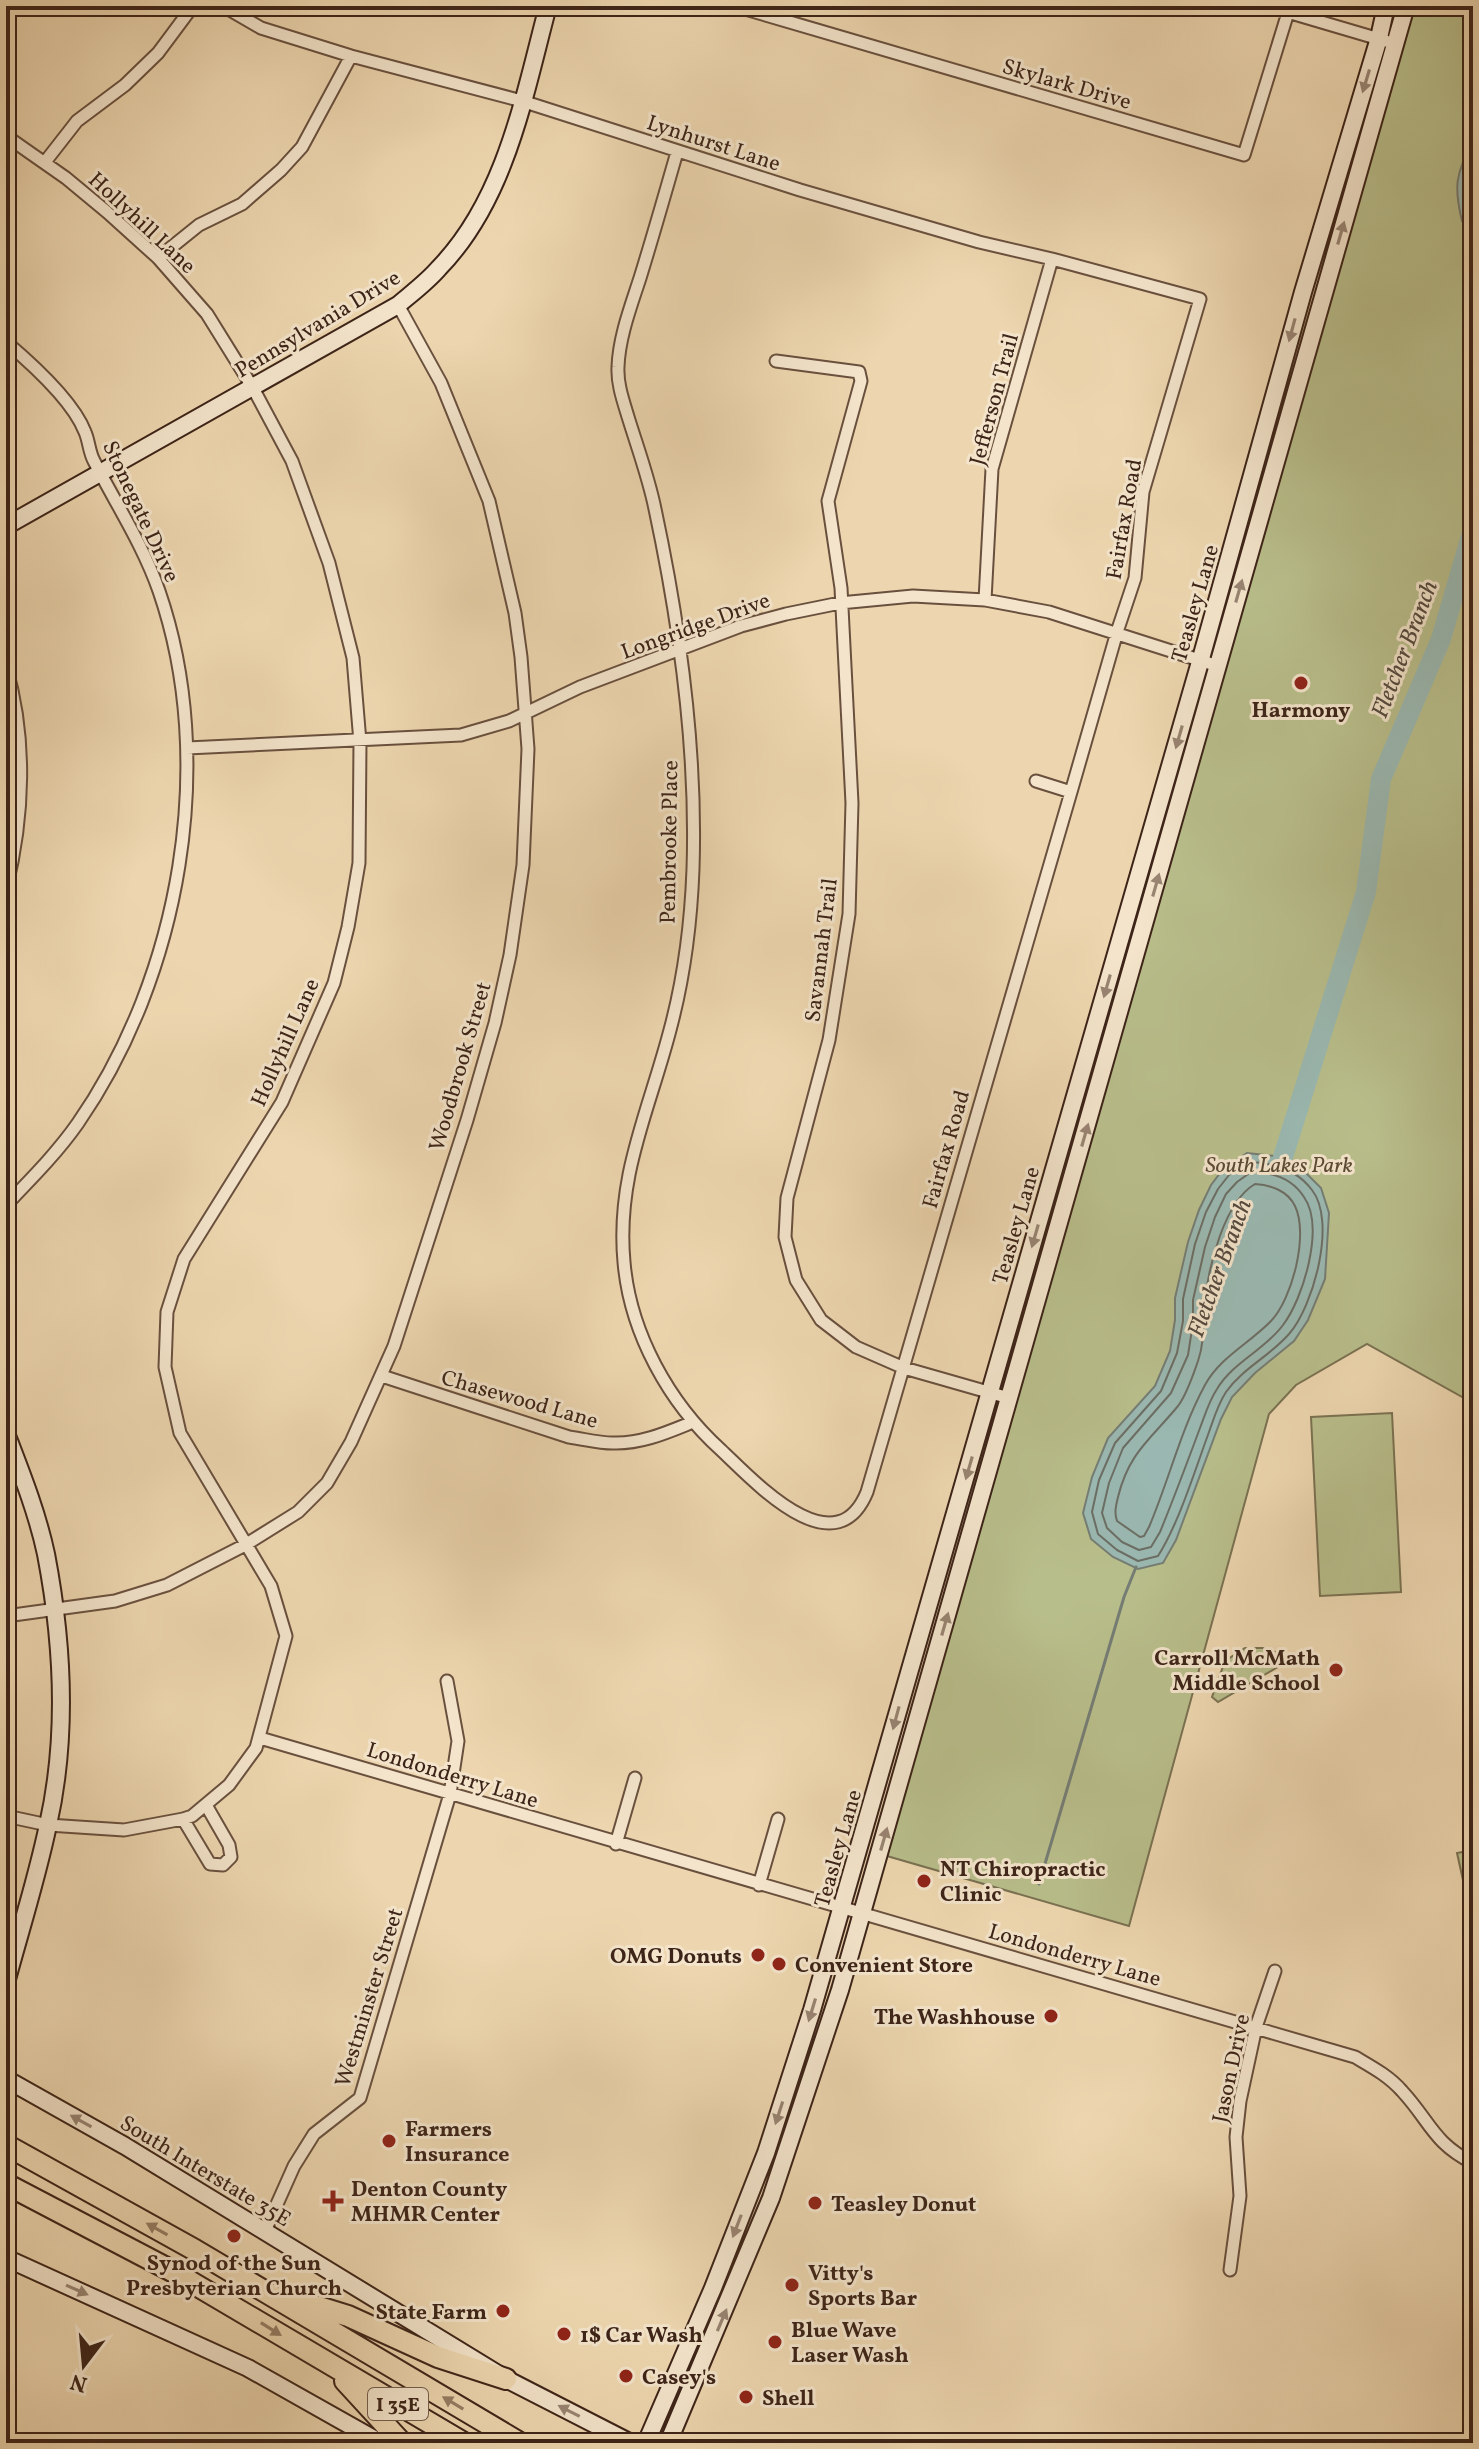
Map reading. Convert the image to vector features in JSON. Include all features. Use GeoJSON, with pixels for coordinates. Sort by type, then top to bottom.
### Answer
{"type":"FeatureCollection","features":[{"type":"Feature","properties":{"kind":"highway","name":"I 35E"},"geometry":{"type":"LineString","coordinates":[[6,2145],[263,2290],[520,2443]]}},
{"type":"Feature","properties":{"kind":"highway","name":"I 35E"},"geometry":{"type":"LineString","coordinates":[[6,2184],[188,2280],[464,2443]]}},
{"type":"Feature","properties":{"kind":"highway"},"geometry":{"type":"LineString","coordinates":[[263,2290],[348,2316],[438,2357],[506,2379]]}},
{"type":"Feature","properties":{"kind":"highway"},"geometry":{"type":"LineString","coordinates":[[331,2366],[402,2443]]}},
{"type":"Feature","properties":{"kind":"main road","name":"Pennsylvania Drive"},"geometry":{"type":"LineString","coordinates":[[6,526],[398,305],[440,268],[478,216],[492,190],[522,101],[548,6]]}},
{"type":"Feature","properties":{"kind":"main road","name":"Teasley Lane"},"geometry":{"type":"LineString","coordinates":[[646,2443],[713,2288],[766,2153],[842,1908],[1386,6]]}},
{"type":"Feature","properties":{"kind":"main road","name":"Teasley Lane"},"geometry":{"type":"LineString","coordinates":[[668,2443],[728,2306],[785,2159],[862,1914],[1406,6]]}},
{"type":"Feature","properties":{"kind":"main road"},"geometry":{"type":"LineString","coordinates":[[6,1433],[45,1551],[55,1610],[62,1706],[58,1768],[48,1825],[6,1983]]}},
{"type":"Feature","properties":{"kind":"main road","name":"South Interstate 35E"},"geometry":{"type":"LineString","coordinates":[[6,2079],[125,2146],[506,2379],[608,2436],[631,2443]]}},
{"type":"Feature","properties":{"kind":"main road"},"geometry":{"type":"LineString","coordinates":[[766,2153],[785,2159]]}},
{"type":"Feature","properties":{"kind":"main road"},"geometry":{"type":"LineString","coordinates":[[6,2258],[248,2368],[381,2443]]}},
{"type":"Feature","properties":{"kind":"street"},"geometry":{"type":"LineString","coordinates":[[45,162],[77,121],[125,85],[158,53],[193,6]]}},
{"type":"Feature","properties":{"kind":"street","name":"Lynhurst Lane"},"geometry":{"type":"LineString","coordinates":[[223,6],[261,28],[351,56],[522,101],[800,190],[979,242],[1200,299]]}},
{"type":"Feature","properties":{"kind":"street","name":"Skylark Drive"},"geometry":{"type":"LineString","coordinates":[[735,6],[1244,155],[1290,9]]}},
{"type":"Feature","properties":{"kind":"street"},"geometry":{"type":"LineString","coordinates":[[1267,6],[1290,9],[1396,45]]}},
{"type":"Feature","properties":{"kind":"street"},"geometry":{"type":"LineString","coordinates":[[158,258],[199,225],[242,204],[281,170],[311,132],[351,56]]}},
{"type":"Feature","properties":{"kind":"street","name":"Hollyhill Lane"},"geometry":{"type":"LineString","coordinates":[[6,136],[97,203],[158,258],[207,314],[253,388],[292,461],[329,563],[353,658],[360,742],[359,863],[334,983],[282,1102],[184,1259],[167,1312],[165,1367],[180,1433],[271,1586],[286,1636],[260,1738],[229,1785],[206,1805],[183,1819],[124,1830],[48,1825],[6,1816]]}},
{"type":"Feature","properties":{"kind":"street","name":"Pembrooke Place"},"geometry":{"type":"LineString","coordinates":[[677,152],[630,312],[618,370],[620,389],[655,509],[670,579],[694,800],[690,917],[672,1025],[631,1156],[622,1220],[624,1264],[640,1332],[668,1388],[693,1422],[717,1447],[795,1514],[808,1520],[829,1522],[852,1514]]}},
{"type":"Feature","properties":{"kind":"street","name":"Jefferson Trail"},"geometry":{"type":"LineString","coordinates":[[985,600],[992,469],[1052,259]]}},
{"type":"Feature","properties":{"kind":"street","name":"Fairfax Road"},"geometry":{"type":"LineString","coordinates":[[852,1514],[862,1504],[867,1492],[1135,578],[1143,492],[1200,299]]}},
{"type":"Feature","properties":{"kind":"street","name":"Woodbrook Street"},"geometry":{"type":"LineString","coordinates":[[6,1616],[115,1601],[167,1585],[245,1545],[298,1512],[327,1483],[351,1442],[403,1322],[467,1120],[495,1023],[510,955],[523,865],[527,795],[526,713],[515,613],[489,501],[441,383],[398,305]]}},
{"type":"Feature","properties":{"kind":"street","name":"Stonegate Drive"},"geometry":{"type":"LineString","coordinates":[[6,342],[72,410],[86,434],[93,460],[132,531],[158,589],[180,677],[187,748],[186,808],[177,882],[166,934],[131,1027],[79,1122],[6,1205]]}},
{"type":"Feature","properties":{"kind":"street","name":"Savannah Trail"},"geometry":{"type":"LineString","coordinates":[[776,361],[859,372],[861,381],[828,501],[841,588],[852,803],[849,914],[829,1040],[787,1198],[785,1237],[796,1280],[821,1320],[856,1347],[904,1368],[1009,1398]]}},
{"type":"Feature","properties":{"kind":"street","name":"Longridge Drive"},"geometry":{"type":"LineString","coordinates":[[187,748],[461,735],[483,730],[580,687],[741,626],[840,603],[913,596],[985,600],[1049,612],[1218,666]]}},
{"type":"Feature","properties":{"kind":"street"},"geometry":{"type":"LineString","coordinates":[[6,667],[14,691],[19,728],[20,814],[6,889]]}},
{"type":"Feature","properties":{"kind":"street"},"geometry":{"type":"LineString","coordinates":[[1036,781],[1071,792]]}},
{"type":"Feature","properties":{"kind":"street","name":"Chasewood Lane"},"geometry":{"type":"LineString","coordinates":[[382,1376],[569,1437],[593,1441],[634,1442],[693,1422]]}},
{"type":"Feature","properties":{"kind":"street","name":"Westminster Street"},"geometry":{"type":"LineString","coordinates":[[265,2231],[294,2166],[314,2134],[360,2098],[450,1794],[458,1741],[447,1681]]}},
{"type":"Feature","properties":{"kind":"street","name":"Londonderry Lane"},"geometry":{"type":"LineString","coordinates":[[260,1738],[1355,2057],[1378,2070],[1401,2089],[1432,2132],[1452,2153],[1473,2163]]}},
{"type":"Feature","properties":{"kind":"street"},"geometry":{"type":"LineString","coordinates":[[616,1844],[635,1778]]}},
{"type":"Feature","properties":{"kind":"street"},"geometry":{"type":"LineString","coordinates":[[183,1819],[210,1864],[223,1865],[231,1857],[229,1845],[206,1805]]}},
{"type":"Feature","properties":{"kind":"street"},"geometry":{"type":"LineString","coordinates":[[759,1885],[778,1819]]}},
{"type":"Feature","properties":{"kind":"street","name":"Jason Drive"},"geometry":{"type":"LineString","coordinates":[[1230,2270],[1240,2196],[1236,2137],[1240,2101],[1256,2027],[1275,1971]]}},
{"type":"Feature","properties":{"kind":"green space","name":"South Lakes Park"},"geometry":{"type":"Polygon","coordinates":[[[1403,6],[1473,6],[1473,1403],[1367,1344],[1296,1385],[1269,1414],[1129,1926],[880,1854],[1403,6]]]}},
{"type":"Feature","properties":{"kind":"green space"},"geometry":{"type":"Polygon","coordinates":[[[1392,1413],[1401,1592],[1320,1596],[1311,1417],[1392,1413]]]}},
{"type":"Feature","properties":{"kind":"green space"},"geometry":{"type":"Polygon","coordinates":[[[1245,1648],[1263,1648],[1285,1655],[1288,1661],[1218,1702],[1212,1697],[1225,1661],[1245,1648]]]}},
{"type":"Feature","properties":{"kind":"green space"},"geometry":{"type":"Polygon","coordinates":[[[1473,1850],[1473,1911],[1470,1912],[1457,1853],[1473,1850]]]}},
{"type":"Feature","properties":{"kind":"water"},"geometry":{"type":"Polygon","coordinates":[[[1473,143],[1473,222],[1462,221],[1457,190],[1463,163],[1473,143]]]}},
{"type":"Feature","properties":{"kind":"water"},"geometry":{"type":"Polygon","coordinates":[[[1247,1153],[1283,1157],[1304,1171],[1321,1188],[1329,1213],[1325,1279],[1308,1320],[1294,1341],[1232,1397],[1176,1540],[1163,1563],[1138,1569],[1113,1557],[1091,1539],[1083,1513],[1092,1477],[1108,1438],[1155,1386],[1170,1351],[1175,1298],[1199,1210],[1211,1185],[1224,1168],[1247,1153]]]}},
{"type":"Feature","properties":{"kind":"waterway","name":"Fletcher Branch"},"geometry":{"type":"LineString","coordinates":[[1283,1157],[1366,892],[1381,779],[1441,639],[1473,529]]}},
{"type":"Feature","properties":{"kind":"waterway","name":"Fletcher Branch"},"geometry":{"type":"LineString","coordinates":[[1039,1884],[1124,1597],[1136,1567]]}},
{"type":"Feature","properties":{"kind":"place","name":"Harmony"},"geometry":{"type":"Point","coordinates":[1301,683]}},
{"type":"Feature","properties":{"kind":"place","name":"Carroll McMath Middle School"},"geometry":{"type":"Point","coordinates":[1336,1670]}},
{"type":"Feature","properties":{"kind":"place","name":"NT Chiropractic Clinic"},"geometry":{"type":"Point","coordinates":[924,1881]}},
{"type":"Feature","properties":{"kind":"place","name":"OMG Donuts"},"geometry":{"type":"Point","coordinates":[758,1955]}},
{"type":"Feature","properties":{"kind":"place","name":"Convenient Store"},"geometry":{"type":"Point","coordinates":[779,1964]}},
{"type":"Feature","properties":{"kind":"place","name":"The Washhouse"},"geometry":{"type":"Point","coordinates":[1051,2016]}},
{"type":"Feature","properties":{"kind":"place","name":"Farmers Insurance"},"geometry":{"type":"Point","coordinates":[389,2141]}},
{"type":"Feature","properties":{"kind":"place","name":"Denton County MHMR Center"},"geometry":{"type":"Point","coordinates":[333,2201]}},
{"type":"Feature","properties":{"kind":"place","name":"Teasley Donut"},"geometry":{"type":"Point","coordinates":[815,2203]}},
{"type":"Feature","properties":{"kind":"place","name":"Synod of the Sun Presbyterian Church"},"geometry":{"type":"Point","coordinates":[234,2236]}},
{"type":"Feature","properties":{"kind":"place","name":"Vitty's Sports Bar"},"geometry":{"type":"Point","coordinates":[792,2285]}},
{"type":"Feature","properties":{"kind":"place","name":"State Farm"},"geometry":{"type":"Point","coordinates":[503,2311]}},
{"type":"Feature","properties":{"kind":"place","name":"1$ Car Wash"},"geometry":{"type":"Point","coordinates":[564,2334]}},
{"type":"Feature","properties":{"kind":"place","name":"Blue Wave Laser Wash"},"geometry":{"type":"Point","coordinates":[775,2342]}},
{"type":"Feature","properties":{"kind":"place","name":"Casey's"},"geometry":{"type":"Point","coordinates":[626,2376]}},
{"type":"Feature","properties":{"kind":"place","name":"Shell"},"geometry":{"type":"Point","coordinates":[746,2397]}}]}
